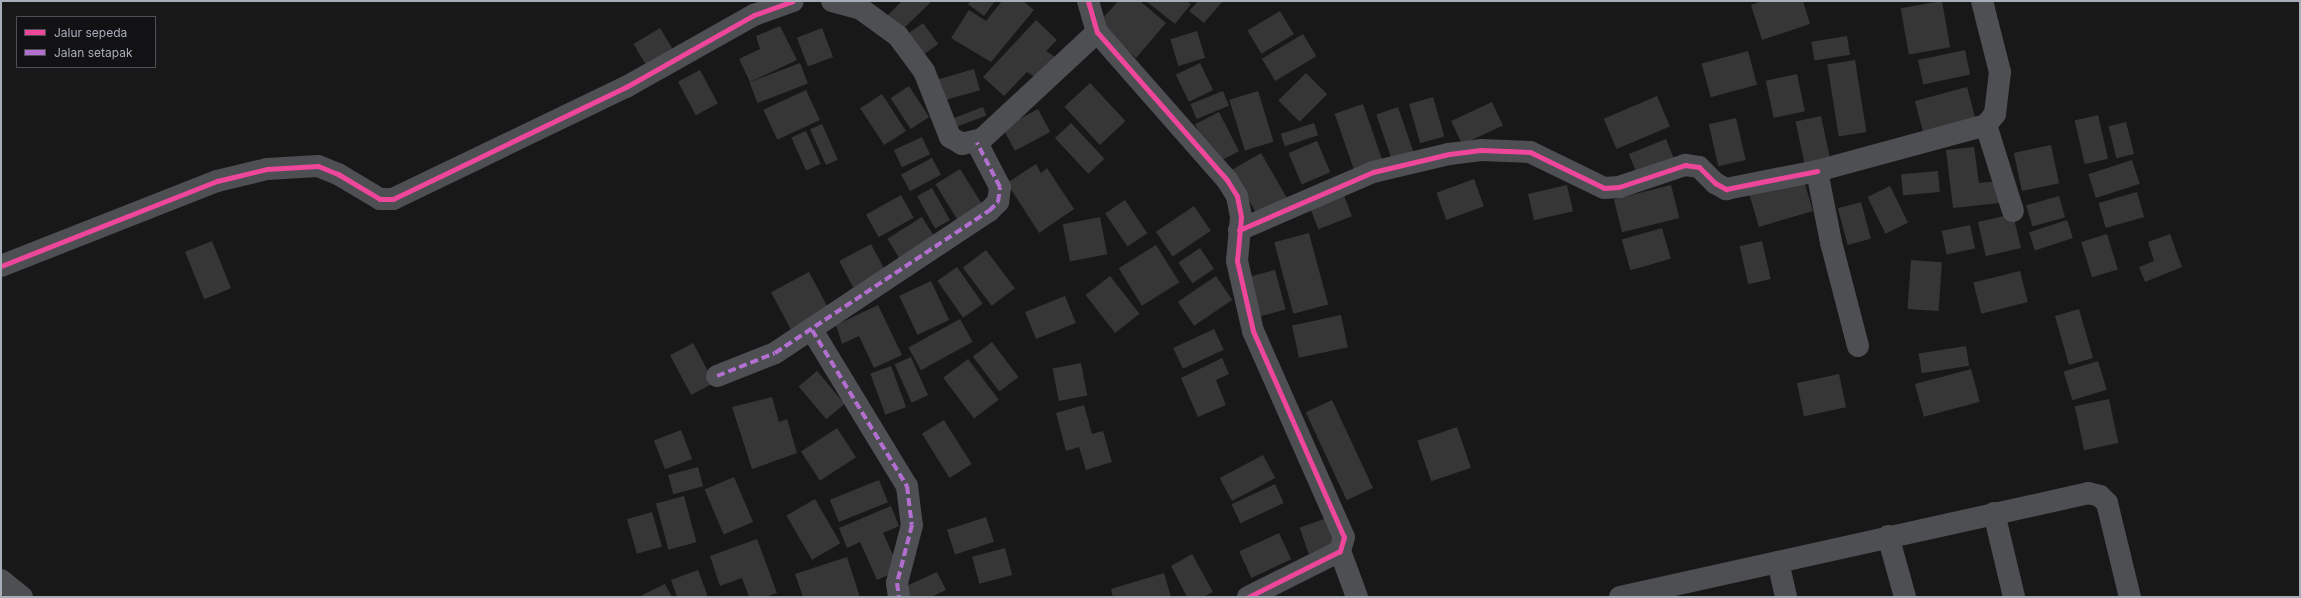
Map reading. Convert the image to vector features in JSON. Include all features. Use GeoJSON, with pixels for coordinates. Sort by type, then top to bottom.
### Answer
{"type":"FeatureCollection","features":[{"type":"Feature","properties":{"kind":"street"},"geometry":{"type":"LineString","coordinates":[[1,266],[218,182],[267,169],[318,166],[338,174],[380,199],[394,199],[606,98],[754,15],[793,1]]}},
{"type":"Feature","properties":{"kind":"street"},"geometry":{"type":"LineString","coordinates":[[832,1],[861,9],[898,36],[924,71],[950,136],[957,143],[977,143],[1097,32]]}},
{"type":"Feature","properties":{"kind":"street"},"geometry":{"type":"LineString","coordinates":[[1088,1],[1097,32],[1227,180],[1241,207],[1237,261],[1253,331],[1342,530],[1343,545],[1340,551],[1248,597]]}},
{"type":"Feature","properties":{"kind":"street"},"geometry":{"type":"LineString","coordinates":[[1239,230],[1373,172],[1448,154],[1481,150],[1530,152],[1604,188],[1619,186],[1685,165],[1699,167],[1715,183],[1726,189],[1817,171],[1986,125],[1995,114],[2000,72],[1982,1]]}},
{"type":"Feature","properties":{"kind":"street"},"geometry":{"type":"LineString","coordinates":[[1986,125],[2013,211]]}},
{"type":"Feature","properties":{"kind":"street"},"geometry":{"type":"LineString","coordinates":[[717,376],[757,362],[812,330],[994,206],[1000,196],[1000,187],[977,143]]}},
{"type":"Feature","properties":{"kind":"street"},"geometry":{"type":"LineString","coordinates":[[1817,171],[1831,242],[1858,346]]}},
{"type":"Feature","properties":{"kind":"street"},"geometry":{"type":"LineString","coordinates":[[812,330],[907,486],[912,525],[897,583],[899,597]]}},
{"type":"Feature","properties":{"kind":"street"},"geometry":{"type":"LineString","coordinates":[[1620,597],[1650,593],[1888,536],[2081,494],[2100,496],[2107,503],[2130,597]]}},
{"type":"Feature","properties":{"kind":"street"},"geometry":{"type":"LineString","coordinates":[[1994,513],[2014,597]]}},
{"type":"Feature","properties":{"kind":"street"},"geometry":{"type":"LineString","coordinates":[[1888,536],[1905,597]]}},
{"type":"Feature","properties":{"kind":"street"},"geometry":{"type":"LineString","coordinates":[[1340,551],[1357,597]]}},
{"type":"Feature","properties":{"kind":"street"},"geometry":{"type":"LineString","coordinates":[[1778,562],[1786,597]]}},
{"type":"Feature","properties":{"kind":"street"},"geometry":{"type":"LineString","coordinates":[[1,580],[22,597]]}},
{"type":"Feature","properties":{"kind":"building"},"geometry":{"type":"Polygon","coordinates":[[[902,1],[932,1],[902,30],[887,16],[902,1]]]}},
{"type":"Feature","properties":{"kind":"building"},"geometry":{"type":"Polygon","coordinates":[[[971,1],[995,1],[984,16],[968,4],[971,1]]]}},
{"type":"Feature","properties":{"kind":"building"},"geometry":{"type":"Polygon","coordinates":[[[1002,1],[1023,1],[1034,10],[991,62],[951,38],[969,10],[986,21],[1002,1]]]}},
{"type":"Feature","properties":{"kind":"building"},"geometry":{"type":"Polygon","coordinates":[[[1118,1],[1140,1],[1166,23],[1136,58],[1098,24],[1118,1]]]}},
{"type":"Feature","properties":{"kind":"building"},"geometry":{"type":"Polygon","coordinates":[[[1146,1],[1186,1],[1191,4],[1175,24],[1146,1]]]}},
{"type":"Feature","properties":{"kind":"building"},"geometry":{"type":"Polygon","coordinates":[[[1198,1],[1223,1],[1204,23],[1189,11],[1198,1]]]}},
{"type":"Feature","properties":{"kind":"building"},"geometry":{"type":"Polygon","coordinates":[[[1762,1],[1803,1],[1810,24],[1762,40],[1751,5],[1762,1]]]}},
{"type":"Feature","properties":{"kind":"building"},"geometry":{"type":"Polygon","coordinates":[[[1942,1],[1950,47],[1909,55],[1901,8],[1942,1]]]}},
{"type":"Feature","properties":{"kind":"building"},"geometry":{"type":"Polygon","coordinates":[[[1280,11],[1294,34],[1261,54],[1247,31],[1280,11]]]}},
{"type":"Feature","properties":{"kind":"building"},"geometry":{"type":"Polygon","coordinates":[[[1036,20],[1057,40],[1046,51],[1057,58],[1041,81],[1027,72],[1004,96],[983,77],[1036,20]]]}},
{"type":"Feature","properties":{"kind":"building"},"geometry":{"type":"Polygon","coordinates":[[[923,23],[938,44],[924,55],[908,34],[923,23]]]}},
{"type":"Feature","properties":{"kind":"building"},"geometry":{"type":"Polygon","coordinates":[[[780,26],[797,60],[750,82],[739,59],[760,49],[756,36],[780,26]]]}},
{"type":"Feature","properties":{"kind":"building"},"geometry":{"type":"Polygon","coordinates":[[[660,28],[675,53],[648,69],[633,44],[660,28]]]}},
{"type":"Feature","properties":{"kind":"building"},"geometry":{"type":"Polygon","coordinates":[[[822,28],[833,57],[808,67],[797,38],[822,28]]]}},
{"type":"Feature","properties":{"kind":"building"},"geometry":{"type":"Polygon","coordinates":[[[1197,31],[1205,58],[1178,66],[1170,39],[1197,31]]]}},
{"type":"Feature","properties":{"kind":"building"},"geometry":{"type":"Polygon","coordinates":[[[1303,34],[1316,56],[1275,81],[1262,59],[1303,34]]]}},
{"type":"Feature","properties":{"kind":"building"},"geometry":{"type":"Polygon","coordinates":[[[1847,36],[1850,55],[1814,60],[1811,42],[1847,36]]]}},
{"type":"Feature","properties":{"kind":"building"},"geometry":{"type":"Polygon","coordinates":[[[1965,50],[1970,74],[1923,84],[1918,60],[1965,50]]]}},
{"type":"Feature","properties":{"kind":"building"},"geometry":{"type":"Polygon","coordinates":[[[1748,51],[1757,85],[1711,97],[1702,63],[1748,51]]]}},
{"type":"Feature","properties":{"kind":"building"},"geometry":{"type":"Polygon","coordinates":[[[1855,60],[1866,132],[1839,136],[1827,64],[1855,60]]]}},
{"type":"Feature","properties":{"kind":"building"},"geometry":{"type":"Polygon","coordinates":[[[800,63],[808,84],[757,103],[750,82],[800,63]]]}},
{"type":"Feature","properties":{"kind":"building"},"geometry":{"type":"Polygon","coordinates":[[[1200,63],[1213,90],[1189,102],[1176,75],[1200,63]]]}},
{"type":"Feature","properties":{"kind":"building"},"geometry":{"type":"Polygon","coordinates":[[[974,69],[980,90],[944,100],[938,79],[974,69]]]}},
{"type":"Feature","properties":{"kind":"building"},"geometry":{"type":"Polygon","coordinates":[[[700,70],[718,104],[696,115],[678,82],[700,70]]]}},
{"type":"Feature","properties":{"kind":"building"},"geometry":{"type":"Polygon","coordinates":[[[1306,73],[1327,94],[1300,122],[1278,101],[1306,73]]]}},
{"type":"Feature","properties":{"kind":"building"},"geometry":{"type":"Polygon","coordinates":[[[1797,74],[1805,111],[1774,118],[1766,81],[1797,74]]]}},
{"type":"Feature","properties":{"kind":"building"},"geometry":{"type":"Polygon","coordinates":[[[1090,83],[1125,121],[1100,145],[1064,107],[1090,83]]]}},
{"type":"Feature","properties":{"kind":"building"},"geometry":{"type":"Polygon","coordinates":[[[909,86],[929,117],[911,129],[891,98],[909,86]]]}},
{"type":"Feature","properties":{"kind":"building"},"geometry":{"type":"Polygon","coordinates":[[[1967,87],[1976,121],[1924,135],[1915,101],[1967,87]]]}},
{"type":"Feature","properties":{"kind":"building"},"geometry":{"type":"Polygon","coordinates":[[[806,90],[820,120],[777,140],[763,110],[806,90]]]}},
{"type":"Feature","properties":{"kind":"building"},"geometry":{"type":"Polygon","coordinates":[[[1223,91],[1229,106],[1197,119],[1191,104],[1223,91]]]}},
{"type":"Feature","properties":{"kind":"building"},"geometry":{"type":"Polygon","coordinates":[[[1258,91],[1273,142],[1245,150],[1229,100],[1258,91]]]}},
{"type":"Feature","properties":{"kind":"building"},"geometry":{"type":"Polygon","coordinates":[[[882,94],[906,131],[884,145],[860,108],[882,94]]]}},
{"type":"Feature","properties":{"kind":"building"},"geometry":{"type":"Polygon","coordinates":[[[1657,96],[1670,126],[1617,149],[1604,119],[1657,96]]]}},
{"type":"Feature","properties":{"kind":"building"},"geometry":{"type":"Polygon","coordinates":[[[1433,97],[1444,136],[1420,143],[1409,104],[1433,97]]]}},
{"type":"Feature","properties":{"kind":"building"},"geometry":{"type":"Polygon","coordinates":[[[1492,102],[1503,126],[1462,145],[1451,121],[1492,102]]]}},
{"type":"Feature","properties":{"kind":"building"},"geometry":{"type":"Polygon","coordinates":[[[1363,104],[1383,161],[1354,170],[1335,114],[1363,104]]]}},
{"type":"Feature","properties":{"kind":"building"},"geometry":{"type":"Polygon","coordinates":[[[983,107],[986,115],[957,127],[954,118],[983,107]]]}},
{"type":"Feature","properties":{"kind":"building"},"geometry":{"type":"Polygon","coordinates":[[[1398,107],[1414,154],[1393,162],[1376,114],[1398,107]]]}},
{"type":"Feature","properties":{"kind":"building"},"geometry":{"type":"Polygon","coordinates":[[[1038,109],[1050,132],[1015,151],[1003,128],[1038,109]]]}},
{"type":"Feature","properties":{"kind":"building"},"geometry":{"type":"Polygon","coordinates":[[[1219,112],[1239,151],[1215,163],[1195,124],[1219,112]]]}},
{"type":"Feature","properties":{"kind":"building"},"geometry":{"type":"Polygon","coordinates":[[[2098,115],[2108,159],[2085,164],[2075,120],[2098,115]]]}},
{"type":"Feature","properties":{"kind":"building"},"geometry":{"type":"Polygon","coordinates":[[[1821,116],[1830,160],[1805,165],[1796,121],[1821,116]]]}},
{"type":"Feature","properties":{"kind":"building"},"geometry":{"type":"Polygon","coordinates":[[[1736,118],[1746,160],[1718,166],[1709,124],[1736,118]]]}},
{"type":"Feature","properties":{"kind":"building"},"geometry":{"type":"Polygon","coordinates":[[[2126,122],[2134,154],[2117,158],[2109,126],[2126,122]]]}},
{"type":"Feature","properties":{"kind":"building"},"geometry":{"type":"Polygon","coordinates":[[[1071,123],[1104,159],[1088,174],[1055,138],[1071,123]]]}},
{"type":"Feature","properties":{"kind":"building"},"geometry":{"type":"Polygon","coordinates":[[[1314,123],[1318,135],[1285,146],[1281,134],[1314,123]]]}},
{"type":"Feature","properties":{"kind":"building"},"geometry":{"type":"Polygon","coordinates":[[[822,124],[838,160],[826,165],[810,129],[822,124]]]}},
{"type":"Feature","properties":{"kind":"building"},"geometry":{"type":"Polygon","coordinates":[[[806,131],[821,164],[806,170],[791,138],[806,131]]]}},
{"type":"Feature","properties":{"kind":"building"},"geometry":{"type":"Polygon","coordinates":[[[922,137],[930,154],[902,167],[894,150],[922,137]]]}},
{"type":"Feature","properties":{"kind":"building"},"geometry":{"type":"Polygon","coordinates":[[[1666,139],[1674,159],[1637,174],[1629,154],[1666,139]]]}},
{"type":"Feature","properties":{"kind":"building"},"geometry":{"type":"Polygon","coordinates":[[[1317,141],[1330,172],[1302,184],[1288,153],[1317,141]]]}},
{"type":"Feature","properties":{"kind":"building"},"geometry":{"type":"Polygon","coordinates":[[[2051,145],[2059,183],[2022,191],[2014,153],[2051,145]]]}},
{"type":"Feature","properties":{"kind":"building"},"geometry":{"type":"Polygon","coordinates":[[[1974,147],[1979,183],[1998,181],[2000,203],[1953,208],[1946,150],[1974,147]]]}},
{"type":"Feature","properties":{"kind":"building"},"geometry":{"type":"Polygon","coordinates":[[[1261,153],[1288,199],[1258,216],[1232,170],[1261,153]]]}},
{"type":"Feature","properties":{"kind":"building"},"geometry":{"type":"Polygon","coordinates":[[[932,158],[941,175],[910,191],[901,174],[932,158]]]}},
{"type":"Feature","properties":{"kind":"building"},"geometry":{"type":"Polygon","coordinates":[[[2132,160],[2140,184],[2096,198],[2088,174],[2132,160]]]}},
{"type":"Feature","properties":{"kind":"building"},"geometry":{"type":"Polygon","coordinates":[[[1036,164],[1041,173],[1047,168],[1074,209],[1039,233],[1007,183],[1036,164]]]}},
{"type":"Feature","properties":{"kind":"building"},"geometry":{"type":"Polygon","coordinates":[[[960,169],[986,211],[961,226],[935,184],[960,169]]]}},
{"type":"Feature","properties":{"kind":"building"},"geometry":{"type":"Polygon","coordinates":[[[1938,171],[1940,192],[1903,195],[1901,174],[1938,171]]]}},
{"type":"Feature","properties":{"kind":"building"},"geometry":{"type":"Polygon","coordinates":[[[1474,179],[1484,206],[1446,220],[1436,193],[1474,179]]]}},
{"type":"Feature","properties":{"kind":"building"},"geometry":{"type":"Polygon","coordinates":[[[1804,181],[1813,211],[1759,227],[1748,190],[1804,181]]]}},
{"type":"Feature","properties":{"kind":"building"},"geometry":{"type":"Polygon","coordinates":[[[1567,185],[1573,211],[1534,220],[1528,194],[1567,185]]]}},
{"type":"Feature","properties":{"kind":"building"},"geometry":{"type":"Polygon","coordinates":[[[1671,185],[1679,218],[1622,232],[1614,199],[1671,185]]]}},
{"type":"Feature","properties":{"kind":"building"},"geometry":{"type":"Polygon","coordinates":[[[1890,186],[1908,223],[1886,234],[1868,197],[1890,186]]]}},
{"type":"Feature","properties":{"kind":"building"},"geometry":{"type":"Polygon","coordinates":[[[932,188],[950,220],[935,229],[917,196],[932,188]]]}},
{"type":"Feature","properties":{"kind":"building"},"geometry":{"type":"Polygon","coordinates":[[[2137,192],[2144,217],[2106,228],[2099,203],[2137,192]]]}},
{"type":"Feature","properties":{"kind":"building"},"geometry":{"type":"Polygon","coordinates":[[[1343,193],[1352,216],[1318,229],[1309,206],[1343,193]]]}},
{"type":"Feature","properties":{"kind":"building"},"geometry":{"type":"Polygon","coordinates":[[[901,195],[914,218],[879,237],[866,214],[901,195]]]}},
{"type":"Feature","properties":{"kind":"building"},"geometry":{"type":"Polygon","coordinates":[[[2059,196],[2065,217],[2032,227],[2026,205],[2059,196]]]}},
{"type":"Feature","properties":{"kind":"building"},"geometry":{"type":"Polygon","coordinates":[[[1125,200],[1147,233],[1127,247],[1105,213],[1125,200]]]}},
{"type":"Feature","properties":{"kind":"building"},"geometry":{"type":"Polygon","coordinates":[[[1861,202],[1871,239],[1848,245],[1838,208],[1861,202]]]}},
{"type":"Feature","properties":{"kind":"building"},"geometry":{"type":"Polygon","coordinates":[[[1194,206],[1211,231],[1173,257],[1156,232],[1194,206]]]}},
{"type":"Feature","properties":{"kind":"building"},"geometry":{"type":"Polygon","coordinates":[[[2013,214],[2021,248],[1986,256],[1978,222],[2013,214]]]}},
{"type":"Feature","properties":{"kind":"building"},"geometry":{"type":"Polygon","coordinates":[[[922,217],[938,243],[904,265],[887,239],[922,217]]]}},
{"type":"Feature","properties":{"kind":"building"},"geometry":{"type":"Polygon","coordinates":[[[1100,217],[1107,254],[1070,262],[1063,224],[1100,217]]]}},
{"type":"Feature","properties":{"kind":"building"},"geometry":{"type":"Polygon","coordinates":[[[2067,220],[2073,238],[2035,250],[2029,232],[2067,220]]]}},
{"type":"Feature","properties":{"kind":"building"},"geometry":{"type":"Polygon","coordinates":[[[1970,225],[1975,248],[1947,255],[1942,231],[1970,225]]]}},
{"type":"Feature","properties":{"kind":"building"},"geometry":{"type":"Polygon","coordinates":[[[1662,228],[1671,259],[1630,270],[1622,240],[1662,228]]]}},
{"type":"Feature","properties":{"kind":"building"},"geometry":{"type":"Polygon","coordinates":[[[1309,233],[1328,304],[1293,314],[1274,242],[1309,233]]]}},
{"type":"Feature","properties":{"kind":"building"},"geometry":{"type":"Polygon","coordinates":[[[2107,234],[2118,269],[2092,277],[2081,242],[2107,234]]]}},
{"type":"Feature","properties":{"kind":"building"},"geometry":{"type":"Polygon","coordinates":[[[2170,234],[2182,267],[2145,282],[2139,267],[2154,261],[2148,242],[2170,234]]]}},
{"type":"Feature","properties":{"kind":"building"},"geometry":{"type":"Polygon","coordinates":[[[212,241],[231,288],[204,299],[185,252],[212,241]]]}},
{"type":"Feature","properties":{"kind":"building"},"geometry":{"type":"Polygon","coordinates":[[[1762,241],[1771,279],[1748,284],[1740,246],[1762,241]]]}},
{"type":"Feature","properties":{"kind":"building"},"geometry":{"type":"Polygon","coordinates":[[[871,244],[885,270],[853,287],[839,261],[871,244]]]}},
{"type":"Feature","properties":{"kind":"building"},"geometry":{"type":"Polygon","coordinates":[[[1156,245],[1179,282],[1142,306],[1119,268],[1156,245]]]}},
{"type":"Feature","properties":{"kind":"building"},"geometry":{"type":"Polygon","coordinates":[[[1200,248],[1214,269],[1192,283],[1178,263],[1200,248]]]}},
{"type":"Feature","properties":{"kind":"building"},"geometry":{"type":"Polygon","coordinates":[[[986,250],[1015,288],[992,306],[963,267],[986,250]]]}},
{"type":"Feature","properties":{"kind":"building"},"geometry":{"type":"Polygon","coordinates":[[[1911,260],[1942,262],[1939,311],[1908,309],[1911,260]]]}},
{"type":"Feature","properties":{"kind":"building"},"geometry":{"type":"Polygon","coordinates":[[[957,267],[983,304],[963,318],[937,281],[957,267]]]}},
{"type":"Feature","properties":{"kind":"building"},"geometry":{"type":"Polygon","coordinates":[[[1275,270],[1286,310],[1259,317],[1248,277],[1275,270]]]}},
{"type":"Feature","properties":{"kind":"building"},"geometry":{"type":"Polygon","coordinates":[[[2020,271],[2028,302],[1981,314],[1973,283],[2020,271]]]}},
{"type":"Feature","properties":{"kind":"building"},"geometry":{"type":"Polygon","coordinates":[[[809,272],[829,309],[791,329],[771,292],[809,272]]]}},
{"type":"Feature","properties":{"kind":"building"},"geometry":{"type":"Polygon","coordinates":[[[1110,276],[1140,314],[1115,333],[1086,295],[1110,276]]]}},
{"type":"Feature","properties":{"kind":"building"},"geometry":{"type":"Polygon","coordinates":[[[1216,276],[1232,300],[1194,326],[1178,302],[1216,276]]]}},
{"type":"Feature","properties":{"kind":"building"},"geometry":{"type":"Polygon","coordinates":[[[931,281],[949,320],[917,335],[899,296],[931,281]]]}},
{"type":"Feature","properties":{"kind":"building"},"geometry":{"type":"Polygon","coordinates":[[[1065,296],[1076,323],[1036,339],[1025,312],[1065,296]]]}},
{"type":"Feature","properties":{"kind":"building"},"geometry":{"type":"Polygon","coordinates":[[[878,305],[902,355],[874,368],[859,336],[842,344],[836,325],[878,305]]]}},
{"type":"Feature","properties":{"kind":"building"},"geometry":{"type":"Polygon","coordinates":[[[2079,309],[2093,358],[2069,365],[2055,316],[2079,309]]]}},
{"type":"Feature","properties":{"kind":"building"},"geometry":{"type":"Polygon","coordinates":[[[1341,315],[1348,347],[1299,358],[1292,325],[1341,315]]]}},
{"type":"Feature","properties":{"kind":"building"},"geometry":{"type":"Polygon","coordinates":[[[960,319],[973,342],[921,370],[908,348],[960,319]]]}},
{"type":"Feature","properties":{"kind":"building"},"geometry":{"type":"Polygon","coordinates":[[[1214,329],[1224,350],[1183,369],[1173,348],[1214,329]]]}},
{"type":"Feature","properties":{"kind":"building"},"geometry":{"type":"Polygon","coordinates":[[[992,342],[1018,377],[999,392],[973,356],[992,342]]]}},
{"type":"Feature","properties":{"kind":"building"},"geometry":{"type":"Polygon","coordinates":[[[693,343],[714,383],[691,395],[670,355],[693,343]]]}},
{"type":"Feature","properties":{"kind":"building"},"geometry":{"type":"Polygon","coordinates":[[[1966,346],[1969,366],[1922,373],[1919,354],[1966,346]]]}},
{"type":"Feature","properties":{"kind":"building"},"geometry":{"type":"Polygon","coordinates":[[[911,357],[928,395],[912,403],[895,364],[911,357]]]}},
{"type":"Feature","properties":{"kind":"building"},"geometry":{"type":"Polygon","coordinates":[[[1222,358],[1229,374],[1216,380],[1226,405],[1198,417],[1181,378],[1222,358]]]}},
{"type":"Feature","properties":{"kind":"building"},"geometry":{"type":"Polygon","coordinates":[[[968,359],[999,400],[974,418],[943,378],[968,359]]]}},
{"type":"Feature","properties":{"kind":"building"},"geometry":{"type":"Polygon","coordinates":[[[2098,361],[2107,390],[2072,400],[2064,372],[2098,361]]]}},
{"type":"Feature","properties":{"kind":"building"},"geometry":{"type":"Polygon","coordinates":[[[1081,363],[1087,395],[1059,401],[1053,369],[1081,363]]]}},
{"type":"Feature","properties":{"kind":"building"},"geometry":{"type":"Polygon","coordinates":[[[891,366],[906,407],[885,415],[870,374],[891,366]]]}},
{"type":"Feature","properties":{"kind":"building"},"geometry":{"type":"Polygon","coordinates":[[[1971,369],[1980,402],[1924,417],[1915,384],[1971,369]]]}},
{"type":"Feature","properties":{"kind":"building"},"geometry":{"type":"Polygon","coordinates":[[[817,371],[845,404],[826,419],[799,386],[817,371]]]}},
{"type":"Feature","properties":{"kind":"building"},"geometry":{"type":"Polygon","coordinates":[[[1839,374],[1846,407],[1804,416],[1797,383],[1839,374]]]}},
{"type":"Feature","properties":{"kind":"building"},"geometry":{"type":"Polygon","coordinates":[[[772,397],[779,422],[787,419],[797,453],[752,469],[732,407],[772,397]]]}},
{"type":"Feature","properties":{"kind":"building"},"geometry":{"type":"Polygon","coordinates":[[[2109,399],[2118,443],[2084,450],[2075,406],[2109,399]]]}},
{"type":"Feature","properties":{"kind":"building"},"geometry":{"type":"Polygon","coordinates":[[[1332,400],[1373,488],[1347,500],[1306,412],[1332,400]]]}},
{"type":"Feature","properties":{"kind":"building"},"geometry":{"type":"Polygon","coordinates":[[[1084,405],[1092,434],[1103,431],[1112,462],[1086,470],[1079,447],[1066,451],[1056,413],[1084,405]]]}},
{"type":"Feature","properties":{"kind":"building"},"geometry":{"type":"Polygon","coordinates":[[[944,420],[972,464],[950,478],[922,434],[944,420]]]}},
{"type":"Feature","properties":{"kind":"building"},"geometry":{"type":"Polygon","coordinates":[[[1457,427],[1471,468],[1431,481],[1417,441],[1457,427]]]}},
{"type":"Feature","properties":{"kind":"building"},"geometry":{"type":"Polygon","coordinates":[[[837,428],[856,457],[820,481],[801,451],[837,428]]]}},
{"type":"Feature","properties":{"kind":"building"},"geometry":{"type":"Polygon","coordinates":[[[681,430],[692,459],[665,469],[654,440],[681,430]]]}},
{"type":"Feature","properties":{"kind":"building"},"geometry":{"type":"Polygon","coordinates":[[[1263,455],[1275,478],[1232,501],[1220,478],[1263,455]]]}},
{"type":"Feature","properties":{"kind":"building"},"geometry":{"type":"Polygon","coordinates":[[[698,467],[703,486],[673,494],[668,475],[698,467]]]}},
{"type":"Feature","properties":{"kind":"building"},"geometry":{"type":"Polygon","coordinates":[[[734,477],[753,522],[724,535],[705,490],[734,477]]]}},
{"type":"Feature","properties":{"kind":"building"},"geometry":{"type":"Polygon","coordinates":[[[879,480],[888,502],[839,522],[830,500],[879,480]]]}},
{"type":"Feature","properties":{"kind":"building"},"geometry":{"type":"Polygon","coordinates":[[[1275,484],[1284,503],[1240,523],[1231,504],[1275,484]]]}},
{"type":"Feature","properties":{"kind":"building"},"geometry":{"type":"Polygon","coordinates":[[[684,496],[696,542],[668,550],[656,504],[684,496]]]}},
{"type":"Feature","properties":{"kind":"building"},"geometry":{"type":"Polygon","coordinates":[[[815,499],[840,543],[812,560],[786,516],[815,499]]]}},
{"type":"Feature","properties":{"kind":"building"},"geometry":{"type":"Polygon","coordinates":[[[891,506],[899,526],[883,533],[900,570],[877,580],[860,542],[847,548],[839,528],[891,506]]]}},
{"type":"Feature","properties":{"kind":"building"},"geometry":{"type":"Polygon","coordinates":[[[652,512],[662,547],[637,554],[627,519],[652,512]]]}},
{"type":"Feature","properties":{"kind":"building"},"geometry":{"type":"Polygon","coordinates":[[[986,517],[994,542],[955,554],[947,530],[986,517]]]}},
{"type":"Feature","properties":{"kind":"building"},"geometry":{"type":"Polygon","coordinates":[[[1327,518],[1336,544],[1309,554],[1300,527],[1327,518]]]}},
{"type":"Feature","properties":{"kind":"building"},"geometry":{"type":"Polygon","coordinates":[[[1279,533],[1291,559],[1251,578],[1239,552],[1279,533]]]}},
{"type":"Feature","properties":{"kind":"building"},"geometry":{"type":"Polygon","coordinates":[[[757,539],[777,593],[765,597],[749,597],[742,578],[720,586],[710,556],[757,539]]]}},
{"type":"Feature","properties":{"kind":"building"},"geometry":{"type":"Polygon","coordinates":[[[1005,548],[1012,575],[979,584],[972,557],[1005,548]]]}},
{"type":"Feature","properties":{"kind":"building"},"geometry":{"type":"Polygon","coordinates":[[[1192,554],[1213,592],[1203,597],[1187,597],[1171,566],[1192,554]]]}},
{"type":"Feature","properties":{"kind":"building"},"geometry":{"type":"Polygon","coordinates":[[[847,557],[860,597],[803,597],[795,574],[847,557]]]}},
{"type":"Feature","properties":{"kind":"building"},"geometry":{"type":"Polygon","coordinates":[[[698,570],[708,597],[677,597],[671,580],[698,570]]]}},
{"type":"Feature","properties":{"kind":"building"},"geometry":{"type":"Polygon","coordinates":[[[937,572],[946,590],[931,597],[904,597],[900,589],[937,572]]]}},
{"type":"Feature","properties":{"kind":"building"},"geometry":{"type":"Polygon","coordinates":[[[1164,573],[1171,597],[1113,597],[1111,589],[1164,573]]]}},
{"type":"Feature","properties":{"kind":"building"},"geometry":{"type":"Polygon","coordinates":[[[665,584],[672,597],[643,597],[642,595],[665,584]]]}},
{"type":"Feature","properties":{"kind":"marked path"},"geometry":{"type":"LineString","coordinates":[[717,376],[775,353],[989,211],[998,202],[1000,187],[977,143]]}},
{"type":"Feature","properties":{"kind":"marked path"},"geometry":{"type":"LineString","coordinates":[[812,330],[907,486],[912,525],[897,583],[899,597]]}},
{"type":"Feature","properties":{"kind":"cycle path"},"geometry":{"type":"LineString","coordinates":[[1,266],[217,181],[267,169],[318,166],[338,174],[380,199],[393,199],[626,87],[754,15],[793,1]]}},
{"type":"Feature","properties":{"kind":"cycle path"},"geometry":{"type":"LineString","coordinates":[[1088,1],[1097,32],[1227,180],[1237,196],[1241,217],[1237,261],[1253,331],[1344,537],[1340,551],[1248,597]]}},
{"type":"Feature","properties":{"kind":"cycle path"},"geometry":{"type":"LineString","coordinates":[[1239,230],[1373,172],[1449,154],[1481,150],[1530,152],[1604,188],[1619,187],[1685,165],[1699,167],[1715,183],[1726,189],[1817,171]]}}]}
